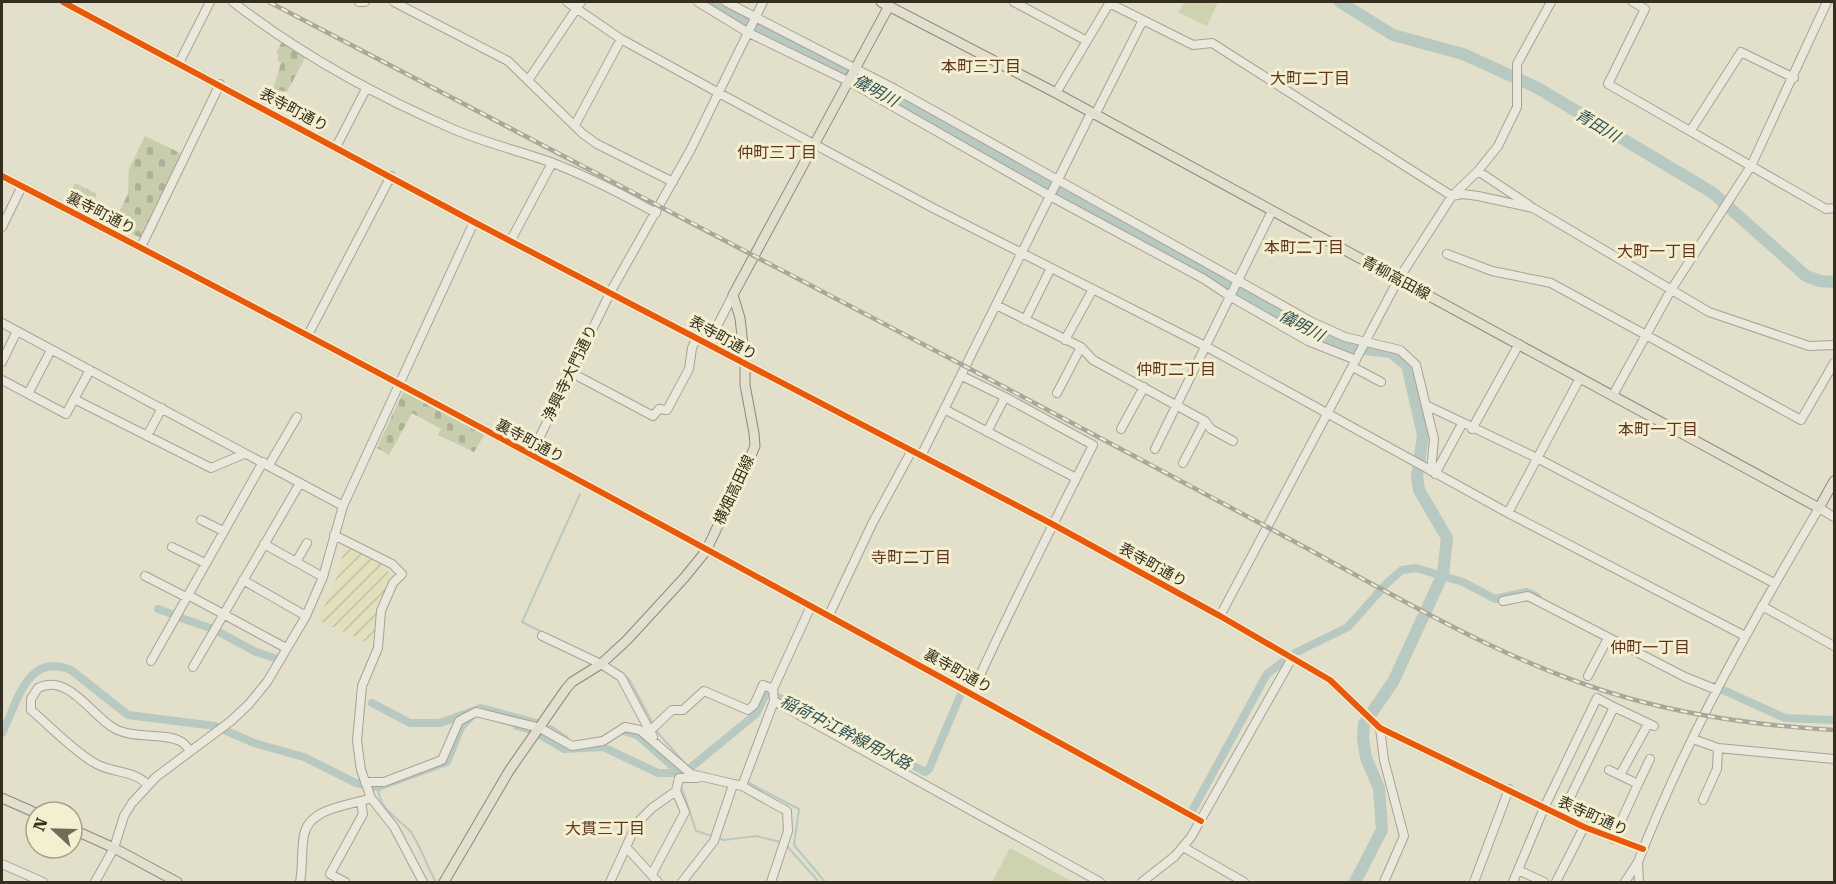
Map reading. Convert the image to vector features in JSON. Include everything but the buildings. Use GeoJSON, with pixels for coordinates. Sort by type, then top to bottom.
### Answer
{"type":"FeatureCollection","features":[{"type":"Feature","properties":{"kind":"main road"},"geometry":{"type":"LineString","coordinates":[[733,295],[850,81],[887,3]]}},
{"type":"Feature","properties":{"kind":"main road","name":"青柳高田線"},"geometry":{"type":"LineString","coordinates":[[887,3],[1819,508]]}},
{"type":"Feature","properties":{"kind":"main road","name":"横畑高田線"},"geometry":{"type":"LineString","coordinates":[[444,882],[508,771],[572,682],[601,664],[627,640],[706,550],[755,446],[745,385],[746,363],[740,318],[733,295]]}},
{"type":"Feature","properties":{"kind":"main road"},"geometry":{"type":"LineString","coordinates":[[1819,508],[1834,481]]}},
{"type":"Feature","properties":{"kind":"main road"},"geometry":{"type":"LineString","coordinates":[[2,798],[24,808]]}},
{"type":"Feature","properties":{"kind":"main road"},"geometry":{"type":"LineString","coordinates":[[84,834],[177,882]]}},
{"type":"Feature","properties":{"kind":"street","name":"表寺町通り"},"geometry":{"type":"LineString","coordinates":[[63,2],[474,222],[709,342],[911,453],[921,456],[1054,525],[1220,616],[1330,680],[1380,728],[1509,789],[1584,828],[1643,849]]}},
{"type":"Feature","properties":{"kind":"street"},"geometry":{"type":"LineString","coordinates":[[179,63],[210,2]]}},
{"type":"Feature","properties":{"kind":"street"},"geometry":{"type":"LineString","coordinates":[[233,2],[279,38],[366,89],[456,130],[600,182],[656,213]]}},
{"type":"Feature","properties":{"kind":"street"},"geometry":{"type":"LineString","coordinates":[[359,2],[365,2]]}},
{"type":"Feature","properties":{"kind":"street"},"geometry":{"type":"LineString","coordinates":[[394,2],[406,4],[508,61],[597,144],[673,182]]}},
{"type":"Feature","properties":{"kind":"street"},"geometry":{"type":"LineString","coordinates":[[567,2],[579,4],[621,39],[717,92],[1022,254],[1207,347],[1433,473],[1745,636]]}},
{"type":"Feature","properties":{"kind":"street"},"geometry":{"type":"LineString","coordinates":[[698,2],[748,31],[850,81],[1050,196],[1204,279],[1308,341],[1356,361],[1381,382]]}},
{"type":"Feature","properties":{"kind":"street"},"geometry":{"type":"LineString","coordinates":[[726,2],[855,68],[1058,178],[1312,322],[1345,337],[1400,350],[1416,365],[1428,406],[1434,439],[1433,473]]}},
{"type":"Feature","properties":{"kind":"street","name":"浄興寺大門通り"},"geometry":{"type":"LineString","coordinates":[[531,455],[611,291],[673,182],[763,2]]}},
{"type":"Feature","properties":{"kind":"street"},"geometry":{"type":"LineString","coordinates":[[1014,2],[1087,41]]}},
{"type":"Feature","properties":{"kind":"street"},"geometry":{"type":"LineString","coordinates":[[1056,93],[1110,2],[1193,45],[1212,43],[1452,196],[1463,194],[1478,196],[1533,208]]}},
{"type":"Feature","properties":{"kind":"street"},"geometry":{"type":"LineString","coordinates":[[1220,616],[1398,280],[1452,196],[1478,171],[1498,146],[1517,107],[1517,64],[1551,2]]}},
{"type":"Feature","properties":{"kind":"street"},"geometry":{"type":"LineString","coordinates":[[1633,2],[1646,9],[1608,84],[1826,209],[1834,208]]}},
{"type":"Feature","properties":{"kind":"street"},"geometry":{"type":"LineString","coordinates":[[1612,395],[1671,290],[1751,166],[1794,78],[1827,2]]}},
{"type":"Feature","properties":{"kind":"street"},"geometry":{"type":"LineString","coordinates":[[529,79],[579,4]]}},
{"type":"Feature","properties":{"kind":"street"},"geometry":{"type":"LineString","coordinates":[[921,456],[998,306],[1058,178],[1143,20]]}},
{"type":"Feature","properties":{"kind":"street"},"geometry":{"type":"LineString","coordinates":[[575,125],[621,39]]}},
{"type":"Feature","properties":{"kind":"street"},"geometry":{"type":"LineString","coordinates":[[1691,130],[1741,52],[1794,78]]}},
{"type":"Feature","properties":{"kind":"street"},"geometry":{"type":"LineString","coordinates":[[141,247],[220,84]]}},
{"type":"Feature","properties":{"kind":"street"},"geometry":{"type":"LineString","coordinates":[[336,147],[366,89]]}},
{"type":"Feature","properties":{"kind":"street"},"geometry":{"type":"LineString","coordinates":[[511,240],[552,163]]}},
{"type":"Feature","properties":{"kind":"street"},"geometry":{"type":"LineString","coordinates":[[1478,171],[1533,208],[1709,312],[1815,347],[1834,345]]}},
{"type":"Feature","properties":{"kind":"street","name":"裏寺町通り"},"geometry":{"type":"LineString","coordinates":[[2,176],[308,335],[829,615],[1202,821]]}},
{"type":"Feature","properties":{"kind":"street"},"geometry":{"type":"LineString","coordinates":[[308,335],[391,176]]}},
{"type":"Feature","properties":{"kind":"street"},"geometry":{"type":"LineString","coordinates":[[2,227],[22,186]]}},
{"type":"Feature","properties":{"kind":"street"},"geometry":{"type":"LineString","coordinates":[[1155,449],[1179,406],[1272,211]]}},
{"type":"Feature","properties":{"kind":"street"},"geometry":{"type":"LineString","coordinates":[[95,882],[114,848],[124,816],[148,785],[231,721],[249,704],[267,682],[306,616],[323,577],[342,506],[474,222]]}},
{"type":"Feature","properties":{"kind":"street"},"geometry":{"type":"LineString","coordinates":[[1447,254],[1492,272],[1551,283],[1801,420],[1834,363]]}},
{"type":"Feature","properties":{"kind":"street"},"geometry":{"type":"LineString","coordinates":[[1025,320],[1051,268]]}},
{"type":"Feature","properties":{"kind":"street"},"geometry":{"type":"LineString","coordinates":[[1065,340],[1093,289]]}},
{"type":"Feature","properties":{"kind":"street"},"geometry":{"type":"LineString","coordinates":[[709,342],[733,295]]}},
{"type":"Feature","properties":{"kind":"street"},"geometry":{"type":"LineString","coordinates":[[998,306],[1081,347],[1093,360],[1205,421],[1211,429],[1233,441]]}},
{"type":"Feature","properties":{"kind":"street"},"geometry":{"type":"LineString","coordinates":[[2,323],[342,506]]}},
{"type":"Feature","properties":{"kind":"street"},"geometry":{"type":"LineString","coordinates":[[2,362],[17,331]]}},
{"type":"Feature","properties":{"kind":"street"},"geometry":{"type":"LineString","coordinates":[[570,372],[653,416],[659,409],[667,411],[689,369],[692,348],[697,336]]}},
{"type":"Feature","properties":{"kind":"street"},"geometry":{"type":"LineString","coordinates":[[1472,429],[1519,344]]}},
{"type":"Feature","properties":{"kind":"street"},"geometry":{"type":"LineString","coordinates":[[1057,393],[1081,347]]}},
{"type":"Feature","properties":{"kind":"street"},"geometry":{"type":"LineString","coordinates":[[28,394],[51,350]]}},
{"type":"Feature","properties":{"kind":"street"},"geometry":{"type":"LineString","coordinates":[[2,380],[66,414],[90,370]]}},
{"type":"Feature","properties":{"kind":"street"},"geometry":{"type":"LineString","coordinates":[[962,376],[1093,445],[1029,570],[972,693]]}},
{"type":"Feature","properties":{"kind":"street"},"geometry":{"type":"LineString","coordinates":[[1508,513],[1580,378]]}},
{"type":"Feature","properties":{"kind":"street"},"geometry":{"type":"LineString","coordinates":[[1121,429],[1144,387]]}},
{"type":"Feature","properties":{"kind":"street"},"geometry":{"type":"LineString","coordinates":[[987,432],[1005,397]]}},
{"type":"Feature","properties":{"kind":"street"},"geometry":{"type":"LineString","coordinates":[[74,399],[211,468],[244,454]]}},
{"type":"Feature","properties":{"kind":"street"},"geometry":{"type":"LineString","coordinates":[[1428,406],[1472,429],[1537,458],[1774,583]]}},
{"type":"Feature","properties":{"kind":"street"},"geometry":{"type":"LineString","coordinates":[[147,436],[162,408]]}},
{"type":"Feature","properties":{"kind":"street"},"geometry":{"type":"LineString","coordinates":[[944,409],[1076,478]]}},
{"type":"Feature","properties":{"kind":"street"},"geometry":{"type":"LineString","coordinates":[[151,661],[223,531],[297,417]]}},
{"type":"Feature","properties":{"kind":"street"},"geometry":{"type":"LineString","coordinates":[[1182,463],[1205,421]]}},
{"type":"Feature","properties":{"kind":"street"},"geometry":{"type":"LineString","coordinates":[[1433,473],[1462,424]]}},
{"type":"Feature","properties":{"kind":"street"},"geometry":{"type":"LineString","coordinates":[[829,615],[872,524],[911,453]]}},
{"type":"Feature","properties":{"kind":"street"},"geometry":{"type":"LineString","coordinates":[[194,667],[300,483]]}},
{"type":"Feature","properties":{"kind":"street"},"geometry":{"type":"LineString","coordinates":[[1625,882],[1638,862],[1717,690],[1774,583],[1819,508],[1834,517]]}},
{"type":"Feature","properties":{"kind":"street"},"geometry":{"type":"LineString","coordinates":[[201,520],[223,531]]}},
{"type":"Feature","properties":{"kind":"street"},"geometry":{"type":"LineString","coordinates":[[334,535],[386,560],[402,574],[384,601],[378,648],[362,686],[357,741],[365,782],[371,798],[394,827],[423,882]]}},
{"type":"Feature","properties":{"kind":"street"},"geometry":{"type":"LineString","coordinates":[[296,562],[307,543]]}},
{"type":"Feature","properties":{"kind":"street"},"geometry":{"type":"LineString","coordinates":[[264,544],[323,577]]}},
{"type":"Feature","properties":{"kind":"street"},"geometry":{"type":"LineString","coordinates":[[172,547],[205,563]]}},
{"type":"Feature","properties":{"kind":"street"},"geometry":{"type":"LineString","coordinates":[[145,576],[286,648]]}},
{"type":"Feature","properties":{"kind":"street"},"geometry":{"type":"LineString","coordinates":[[243,580],[306,616]]}},
{"type":"Feature","properties":{"kind":"street"},"geometry":{"type":"LineString","coordinates":[[1503,601],[1528,596],[1608,638],[1717,690]]}},
{"type":"Feature","properties":{"kind":"street"},"geometry":{"type":"LineString","coordinates":[[682,882],[714,841],[774,701],[774,689],[811,606]]}},
{"type":"Feature","properties":{"kind":"street"},"geometry":{"type":"LineString","coordinates":[[1762,606],[1834,646]]}},
{"type":"Feature","properties":{"kind":"street"},"geometry":{"type":"LineString","coordinates":[[542,636],[601,664],[621,677],[652,735],[691,774],[738,786],[782,807],[789,817],[788,831],[771,882]]}},
{"type":"Feature","properties":{"kind":"street"},"geometry":{"type":"LineString","coordinates":[[1588,676],[1608,638]]}},
{"type":"Feature","properties":{"kind":"street"},"geometry":{"type":"LineString","coordinates":[[1142,882],[1183,847],[1202,821],[1292,658]]}},
{"type":"Feature","properties":{"kind":"street"},"geometry":{"type":"LineString","coordinates":[[148,785],[140,776],[109,770],[91,761],[31,710],[31,699],[38,688],[50,685],[64,687],[112,727],[139,735],[180,741],[190,751]]}},
{"type":"Feature","properties":{"kind":"street"},"geometry":{"type":"LineString","coordinates":[[652,735],[672,710],[683,710],[704,691],[748,710],[754,705],[763,685],[774,689]]}},
{"type":"Feature","properties":{"kind":"street"},"geometry":{"type":"LineString","coordinates":[[1513,882],[1544,807],[1597,698],[1651,725],[1620,775]]}},
{"type":"Feature","properties":{"kind":"street"},"geometry":{"type":"LineString","coordinates":[[774,701],[1100,882]]}},
{"type":"Feature","properties":{"kind":"street"},"geometry":{"type":"LineString","coordinates":[[1561,816],[1614,707]]}},
{"type":"Feature","properties":{"kind":"street"},"geometry":{"type":"LineString","coordinates":[[365,782],[384,782],[442,760],[459,721],[476,712],[540,728],[572,746],[603,741],[625,727],[652,735]]}},
{"type":"Feature","properties":{"kind":"street"},"geometry":{"type":"LineString","coordinates":[[1380,728],[1384,760],[1404,836],[1384,882]]}},
{"type":"Feature","properties":{"kind":"street"},"geometry":{"type":"LineString","coordinates":[[1693,739],[1718,748],[1834,759]]}},
{"type":"Feature","properties":{"kind":"street"},"geometry":{"type":"LineString","coordinates":[[1703,800],[1717,769],[1718,748]]}},
{"type":"Feature","properties":{"kind":"street"},"geometry":{"type":"LineString","coordinates":[[1613,839],[1650,759]]}},
{"type":"Feature","properties":{"kind":"street"},"geometry":{"type":"LineString","coordinates":[[610,882],[642,817],[676,791],[680,778],[680,764]]}},
{"type":"Feature","properties":{"kind":"street"},"geometry":{"type":"LineString","coordinates":[[1609,770],[1638,784]]}},
{"type":"Feature","properties":{"kind":"street"},"geometry":{"type":"LineString","coordinates":[[680,778],[703,778]]}},
{"type":"Feature","properties":{"kind":"street"},"geometry":{"type":"LineString","coordinates":[[1474,882],[1509,789]]}},
{"type":"Feature","properties":{"kind":"street"},"geometry":{"type":"LineString","coordinates":[[652,874],[685,812],[676,791]]}},
{"type":"Feature","properties":{"kind":"street"},"geometry":{"type":"LineString","coordinates":[[300,882],[304,834],[308,824],[331,809],[371,798]]}},
{"type":"Feature","properties":{"kind":"street"},"geometry":{"type":"LineString","coordinates":[[345,882],[330,874],[363,814],[360,802]]}},
{"type":"Feature","properties":{"kind":"street"},"geometry":{"type":"LineString","coordinates":[[1556,882],[1584,828]]}},
{"type":"Feature","properties":{"kind":"street"},"geometry":{"type":"LineString","coordinates":[[626,847],[658,882]]}},
{"type":"Feature","properties":{"kind":"street"},"geometry":{"type":"LineString","coordinates":[[1183,847],[1244,882]]}},
{"type":"Feature","properties":{"kind":"street"},"geometry":{"type":"LineString","coordinates":[[1638,862],[1639,882]]}},
{"type":"Feature","properties":{"kind":"street"},"geometry":{"type":"LineString","coordinates":[[2,864],[39,882]]}},
{"type":"Feature","properties":{"kind":"street"},"geometry":{"type":"LineString","coordinates":[[1518,870],[1544,882]]}},
{"type":"Feature","properties":{"kind":"street"},"geometry":{"type":"LineString","coordinates":[[1222,882],[1227,874]]}},
{"type":"Feature","properties":{"kind":"shaded area"},"geometry":{"type":"Polygon","coordinates":[[[346,544],[373,558],[386,568],[391,577],[378,605],[375,646],[317,620],[333,589],[346,544]]]}},
{"type":"Feature","properties":{"kind":"green space"},"geometry":{"type":"Polygon","coordinates":[[[1185,2],[1218,2],[1207,26],[1178,12],[1185,2]]]}},
{"type":"Feature","properties":{"kind":"green space"},"geometry":{"type":"Polygon","coordinates":[[[282,42],[306,56],[287,92],[273,89],[281,63],[277,60],[279,55],[276,53],[282,42]]]}},
{"type":"Feature","properties":{"kind":"green space"},"geometry":{"type":"Polygon","coordinates":[[[145,136],[182,154],[141,238],[66,202],[75,183],[97,194],[93,202],[118,214],[128,194],[129,169],[145,136]]]}},
{"type":"Feature","properties":{"kind":"green space"},"geometry":{"type":"Polygon","coordinates":[[[403,392],[485,434],[474,452],[438,435],[441,429],[412,413],[389,455],[377,448],[403,392]]]}},
{"type":"Feature","properties":{"kind":"green space"},"geometry":{"type":"Polygon","coordinates":[[[1010,848],[1073,882],[992,882],[1010,848]]]}},
{"type":"Feature","properties":{"kind":"waterway","name":"儀明川"},"geometry":{"type":"LineString","coordinates":[[713,2],[747,23],[876,88],[1205,269],[1305,329],[1345,347],[1391,352],[1407,365],[1423,435],[1417,477],[1419,490],[1447,538],[1443,574],[1393,682],[1364,724],[1363,738],[1366,758],[1379,788],[1382,830],[1355,882]]}},
{"type":"Feature","properties":{"kind":"waterway","name":"青田川"},"geometry":{"type":"LineString","coordinates":[[1340,2],[1393,35],[1463,54],[1536,87],[1713,193],[1806,276],[1820,281],[1834,282]]}},
{"type":"Feature","properties":{"kind":"waterway"},"geometry":{"type":"LineString","coordinates":[[544,633],[522,622],[580,494]]}},
{"type":"Feature","properties":{"kind":"waterway","name":"稲荷中江幹線用水路"},"geometry":{"type":"LineString","coordinates":[[1295,653],[1348,627],[1387,583],[1402,570],[1416,568],[1463,582],[1495,599],[1526,592],[1537,597]]}},
{"type":"Feature","properties":{"kind":"waterway"},"geometry":{"type":"LineString","coordinates":[[158,609],[175,615]]}},
{"type":"Feature","properties":{"kind":"waterway"},"geometry":{"type":"LineString","coordinates":[[178,617],[213,629]]}},
{"type":"Feature","properties":{"kind":"waterway"},"geometry":{"type":"LineString","coordinates":[[217,631],[256,652],[278,659]]}},
{"type":"Feature","properties":{"kind":"waterway","name":"稲荷中江幹線用水路"},"geometry":{"type":"LineString","coordinates":[[1192,811],[1267,674],[1284,661]]}},
{"type":"Feature","properties":{"kind":"waterway","name":"稲荷中江幹線用水路"},"geometry":{"type":"LineString","coordinates":[[2,733],[25,684],[33,674],[43,668],[56,666],[71,670],[128,715],[215,726],[254,743],[304,757],[356,783],[378,787],[447,762],[461,727],[471,717]]}},
{"type":"Feature","properties":{"kind":"waterway"},"geometry":{"type":"LineString","coordinates":[[616,669],[629,679],[658,733],[690,769]]}},
{"type":"Feature","properties":{"kind":"waterway","name":"稲荷中江幹線用水路"},"geometry":{"type":"LineString","coordinates":[[1714,686],[1785,718],[1834,720]]}},
{"type":"Feature","properties":{"kind":"waterway","name":"稲荷中江幹線用水路"},"geometry":{"type":"LineString","coordinates":[[517,726],[532,730],[564,749],[603,747],[658,773],[684,773],[756,714],[767,692],[846,729],[925,772],[929,769],[960,696]]}},
{"type":"Feature","properties":{"kind":"waterway"},"geometry":{"type":"LineString","coordinates":[[372,703],[410,723],[440,723],[481,708],[540,724]]}},
{"type":"Feature","properties":{"kind":"waterway"},"geometry":{"type":"LineString","coordinates":[[550,729],[565,739]]}},
{"type":"Feature","properties":{"kind":"waterway"},"geometry":{"type":"LineString","coordinates":[[624,731],[637,735],[677,770]]}},
{"type":"Feature","properties":{"kind":"waterway"},"geometry":{"type":"LineString","coordinates":[[724,778],[749,783],[799,809],[794,845],[825,882]]}},
{"type":"Feature","properties":{"kind":"waterway"},"geometry":{"type":"LineString","coordinates":[[378,787],[381,801],[389,812],[410,831],[436,882]]}},
{"type":"Feature","properties":{"kind":"waterway"},"geometry":{"type":"LineString","coordinates":[[682,788],[696,831],[724,840],[756,836],[781,842]]}},
{"type":"Feature","properties":{"kind":"waterway"},"geometry":{"type":"LineString","coordinates":[[786,845],[819,882]]}},
{"type":"Feature","properties":{"kind":"railway"},"geometry":{"type":"LineString","coordinates":[[269,2],[1042,407],[1458,630],[1541,668],[1653,705],[1730,720],[1834,730]]}},
{"type":"Feature","properties":{"kind":"cycle path"},"geometry":{"type":"LineString","coordinates":[[63,2],[474,222],[1054,525],[1220,616],[1330,680],[1380,728],[1584,827],[1643,849]]}},
{"type":"Feature","properties":{"kind":"cycle path"},"geometry":{"type":"LineString","coordinates":[[2,176],[304,333],[604,494],[1201,821]]}},
{"type":"Feature","properties":{"kind":"district","name":"本町三丁目"},"geometry":{"type":"Point","coordinates":[981,66]}},
{"type":"Feature","properties":{"kind":"district","name":"大町二丁目"},"geometry":{"type":"Point","coordinates":[1310,78]}},
{"type":"Feature","properties":{"kind":"district","name":"仲町三丁目"},"geometry":{"type":"Point","coordinates":[777,152]}},
{"type":"Feature","properties":{"kind":"district","name":"本町二丁目"},"geometry":{"type":"Point","coordinates":[1304,247]}},
{"type":"Feature","properties":{"kind":"district","name":"大町一丁目"},"geometry":{"type":"Point","coordinates":[1657,251]}},
{"type":"Feature","properties":{"kind":"district","name":"仲町二丁目"},"geometry":{"type":"Point","coordinates":[1176,369]}},
{"type":"Feature","properties":{"kind":"district","name":"本町一丁目"},"geometry":{"type":"Point","coordinates":[1658,429]}},
{"type":"Feature","properties":{"kind":"district","name":"寺町二丁目"},"geometry":{"type":"Point","coordinates":[911,557]}},
{"type":"Feature","properties":{"kind":"district","name":"仲町一丁目"},"geometry":{"type":"Point","coordinates":[1650,647]}},
{"type":"Feature","properties":{"kind":"district","name":"大貫三丁目"},"geometry":{"type":"Point","coordinates":[605,828]}}]}
